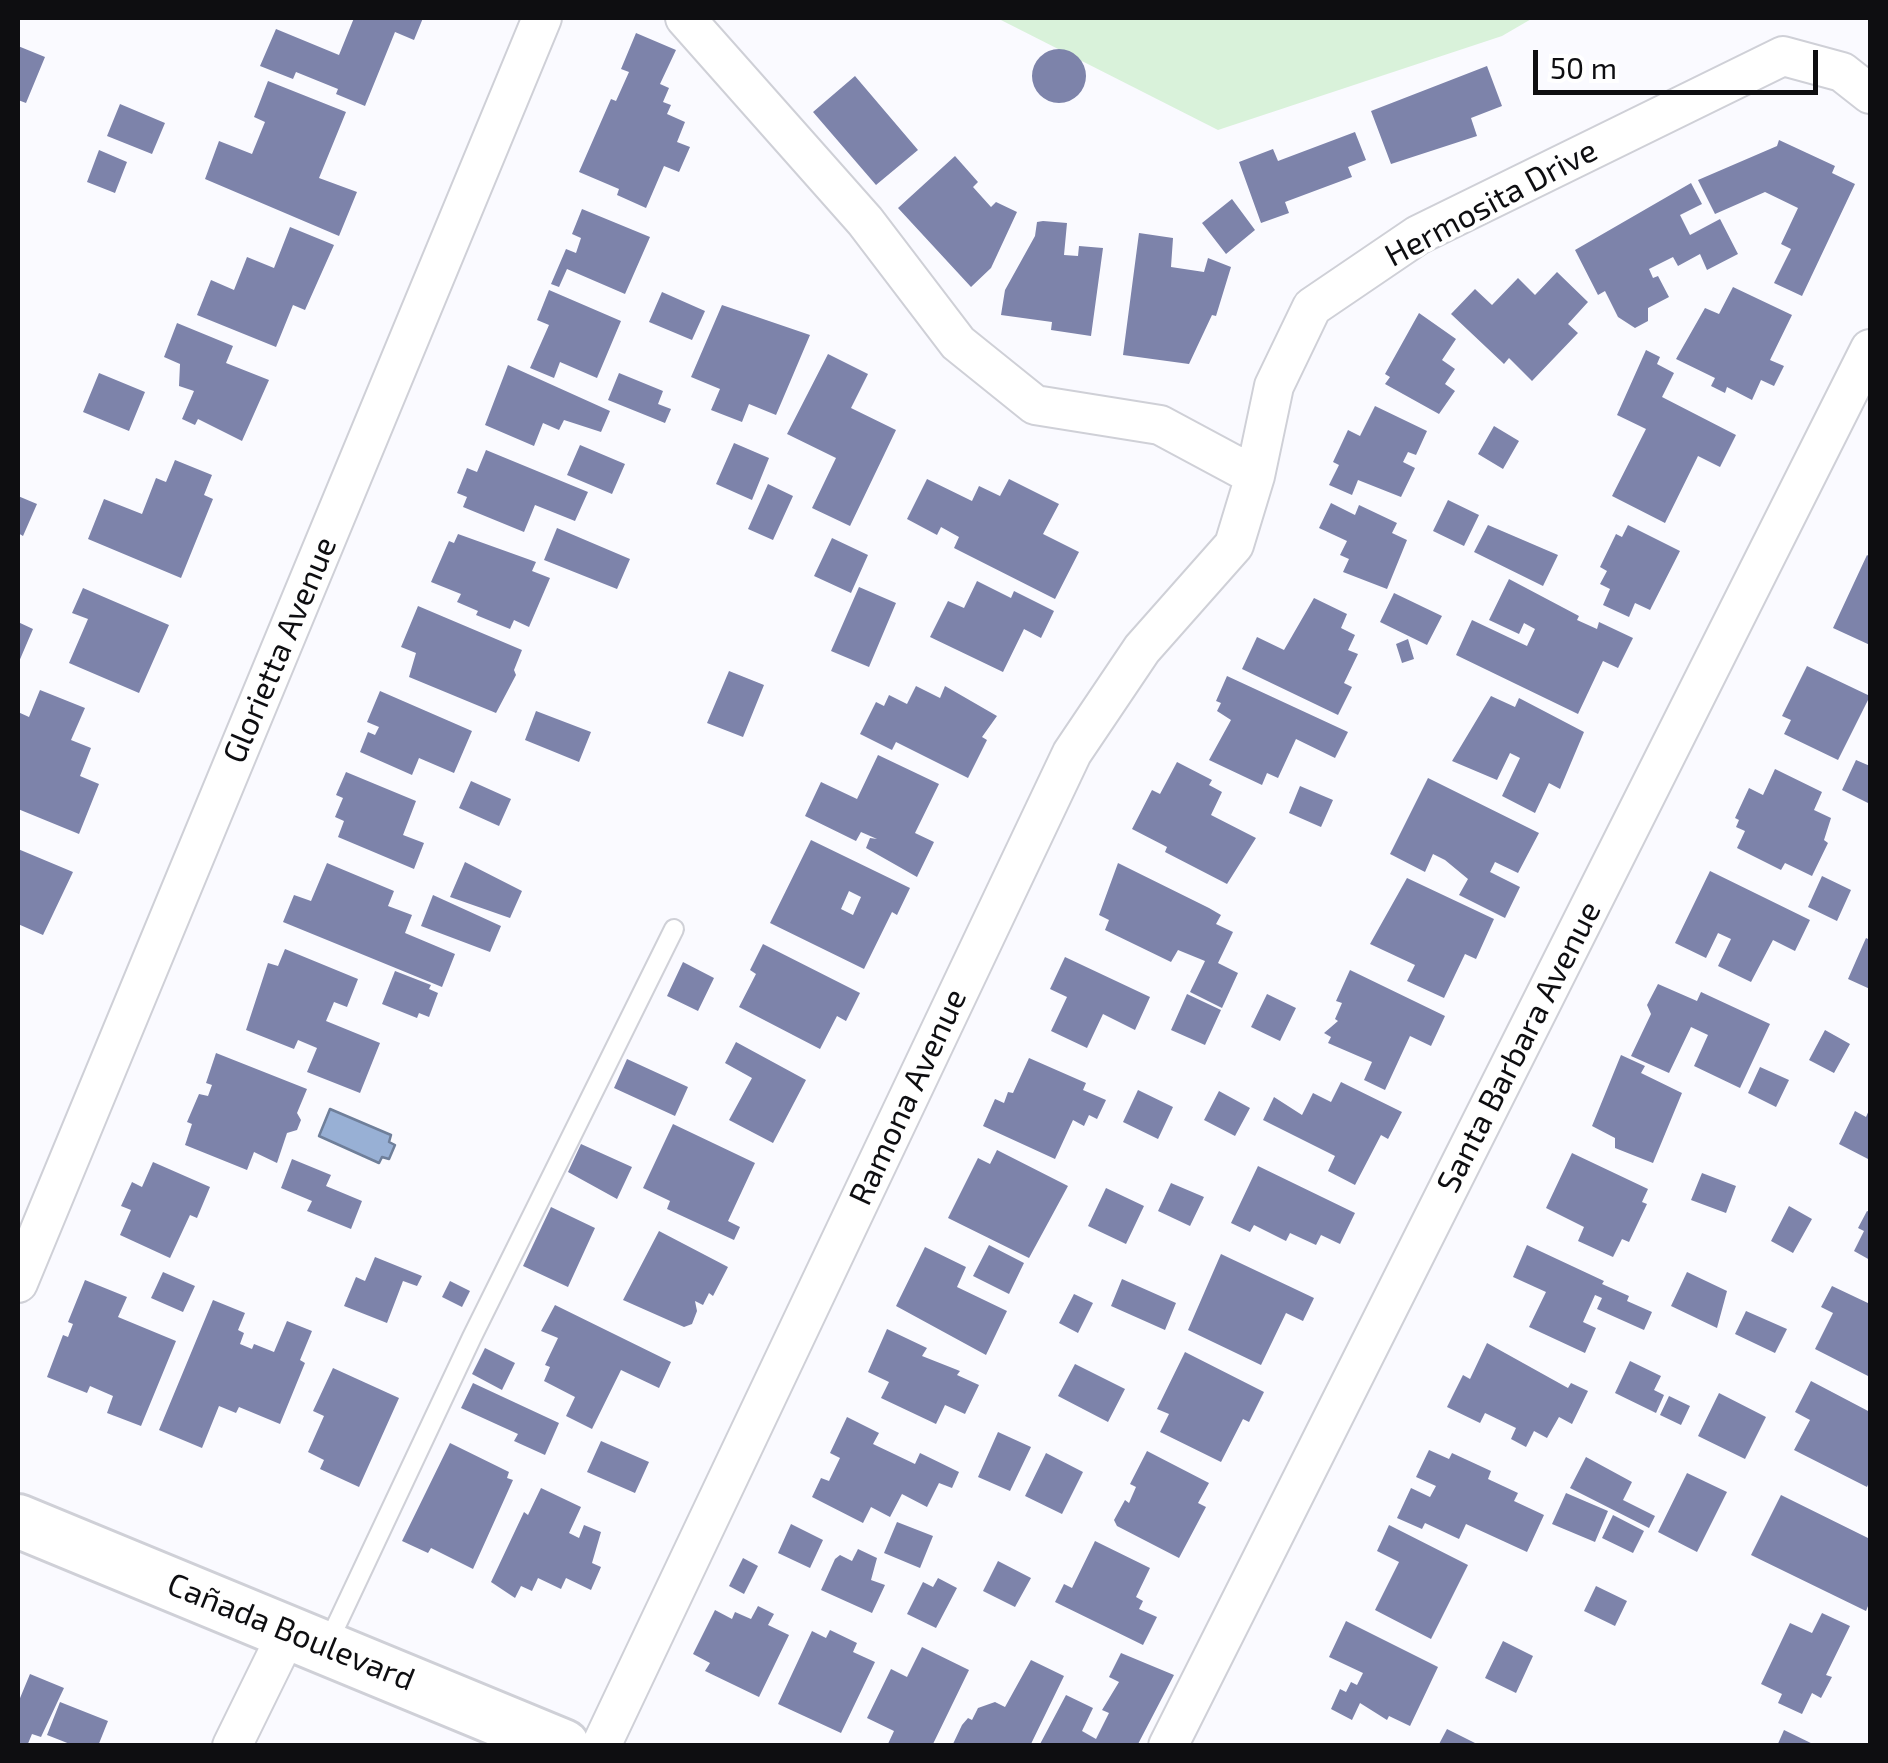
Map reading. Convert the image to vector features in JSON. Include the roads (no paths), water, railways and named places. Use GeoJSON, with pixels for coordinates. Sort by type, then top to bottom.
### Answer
{"type":"FeatureCollection","features":[{"type":"Feature","properties":{"kind":"main road","name":"Cañada Boulevard"},"geometry":{"type":"LineString","coordinates":[[18,1522],[308,1637],[563,1746]]}},
{"type":"Feature","properties":{"kind":"street","name":"Glorietta Avenue"},"geometry":{"type":"LineString","coordinates":[[18,1283],[542,18]]}},
{"type":"Feature","properties":{"kind":"street"},"geometry":{"type":"LineString","coordinates":[[685,18],[865,221],[958,344],[1034,404],[1160,425],[1255,476]]}},
{"type":"Feature","properties":{"kind":"street","name":"Hermosita Drive"},"geometry":{"type":"LineString","coordinates":[[1255,476],[1274,386],[1312,308],[1418,235],[1784,56],[1842,72],[1870,94]]}},
{"type":"Feature","properties":{"kind":"street","name":"Santa Barbara Avenue"},"geometry":{"type":"LineString","coordinates":[[1168,1746],[1870,349]]}},
{"type":"Feature","properties":{"kind":"street","name":"Ramona Avenue"},"geometry":{"type":"LineString","coordinates":[[601,1746],[1072,753],[1142,649],[1234,545],[1255,476]]}},
{"type":"Feature","properties":{"kind":"street"},"geometry":{"type":"LineString","coordinates":[[232,1746],[308,1637]]}},
{"type":"Feature","properties":{"kind":"lane"},"geometry":{"type":"LineString","coordinates":[[308,1637],[472,1336],[674,929]]}},
{"type":"Feature","properties":{"kind":"water"},"geometry":{"type":"Polygon","coordinates":[[[330,1109],[391,1135],[389,1142],[395,1145],[389,1159],[382,1157],[379,1163],[319,1136],[330,1109]]]}}]}
